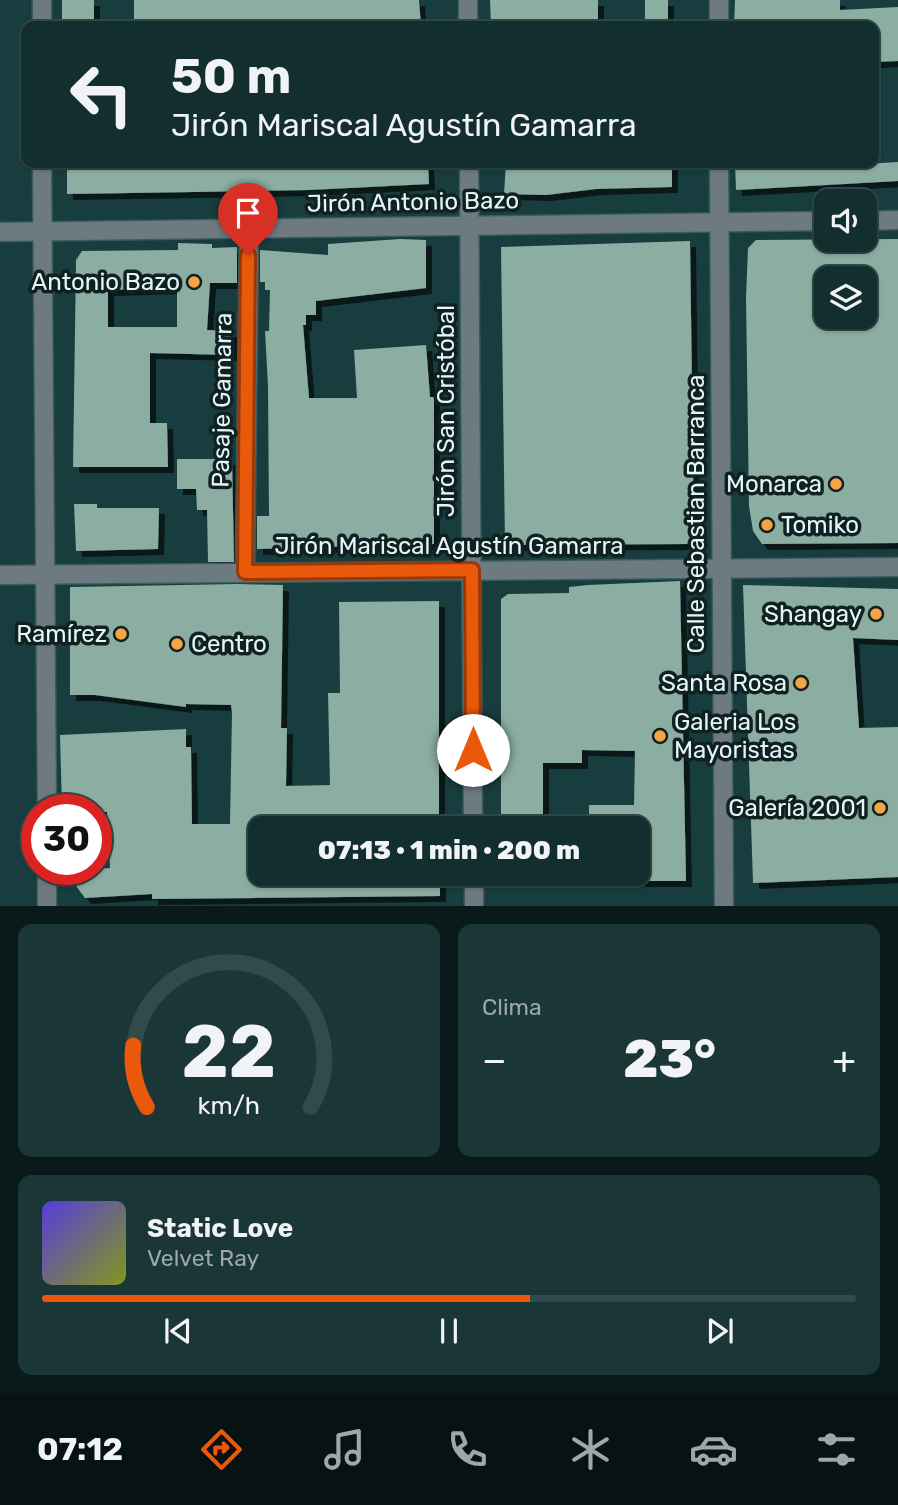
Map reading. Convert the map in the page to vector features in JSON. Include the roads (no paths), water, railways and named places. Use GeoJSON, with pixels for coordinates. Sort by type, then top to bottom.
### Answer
{"type":"FeatureCollection","features":[{"type":"Feature","properties":{"kind":"street"},"geometry":{"type":"LineString","coordinates":[[42,0],[42,21]]}},
{"type":"Feature","properties":{"kind":"street"},"geometry":{"type":"LineString","coordinates":[[468,0],[468,21]]}},
{"type":"Feature","properties":{"kind":"street"},"geometry":{"type":"LineString","coordinates":[[719,0],[719,21]]}},
{"type":"Feature","properties":{"kind":"street"},"geometry":{"type":"LineString","coordinates":[[42,168],[47,794]]}},
{"type":"Feature","properties":{"kind":"street","name":"Jirón San Cristóbal"},"geometry":{"type":"LineString","coordinates":[[469,168],[473,816]]}},
{"type":"Feature","properties":{"kind":"street","name":"Calle Sebastian Barranca"},"geometry":{"type":"LineString","coordinates":[[719,168],[724,906]]}},
{"type":"Feature","properties":{"kind":"street"},"geometry":{"type":"LineString","coordinates":[[877,221],[898,220]]}},
{"type":"Feature","properties":{"kind":"street","name":"Jirón Antonio Bazo"},"geometry":{"type":"LineString","coordinates":[[0,232],[814,221]]}},
{"type":"Feature","properties":{"kind":"street","name":"Pasaje Gamarra"},"geometry":{"type":"LineString","coordinates":[[245,572],[249,228]]}},
{"type":"Feature","properties":{"kind":"street","name":"Jirón Mariscal Agustín Gamarra"},"geometry":{"type":"LineString","coordinates":[[0,575],[898,567]]}},
{"type":"Feature","properties":{"kind":"street"},"geometry":{"type":"LineString","coordinates":[[47,885],[47,906]]}},
{"type":"Feature","properties":{"kind":"street"},"geometry":{"type":"LineString","coordinates":[[474,886],[474,906]]}},
{"type":"Feature","properties":{"kind":"place","name":"Antonio Bazo"},"geometry":{"type":"Point","coordinates":[194,282]}},
{"type":"Feature","properties":{"kind":"place","name":"Monarca"},"geometry":{"type":"Point","coordinates":[836,484]}},
{"type":"Feature","properties":{"kind":"place","name":"Tomiko"},"geometry":{"type":"Point","coordinates":[767,525]}},
{"type":"Feature","properties":{"kind":"place","name":"Shangay"},"geometry":{"type":"Point","coordinates":[876,614]}},
{"type":"Feature","properties":{"kind":"place","name":"Ramírez"},"geometry":{"type":"Point","coordinates":[121,634]}},
{"type":"Feature","properties":{"kind":"place","name":"Centro"},"geometry":{"type":"Point","coordinates":[177,644]}},
{"type":"Feature","properties":{"kind":"place","name":"Santa Rosa"},"geometry":{"type":"Point","coordinates":[801,683]}},
{"type":"Feature","properties":{"kind":"place","name":"Galeria Los Mayoristas"},"geometry":{"type":"Point","coordinates":[660,736]}},
{"type":"Feature","properties":{"kind":"place","name":"Galería 2001"},"geometry":{"type":"Point","coordinates":[880,808]}}]}
